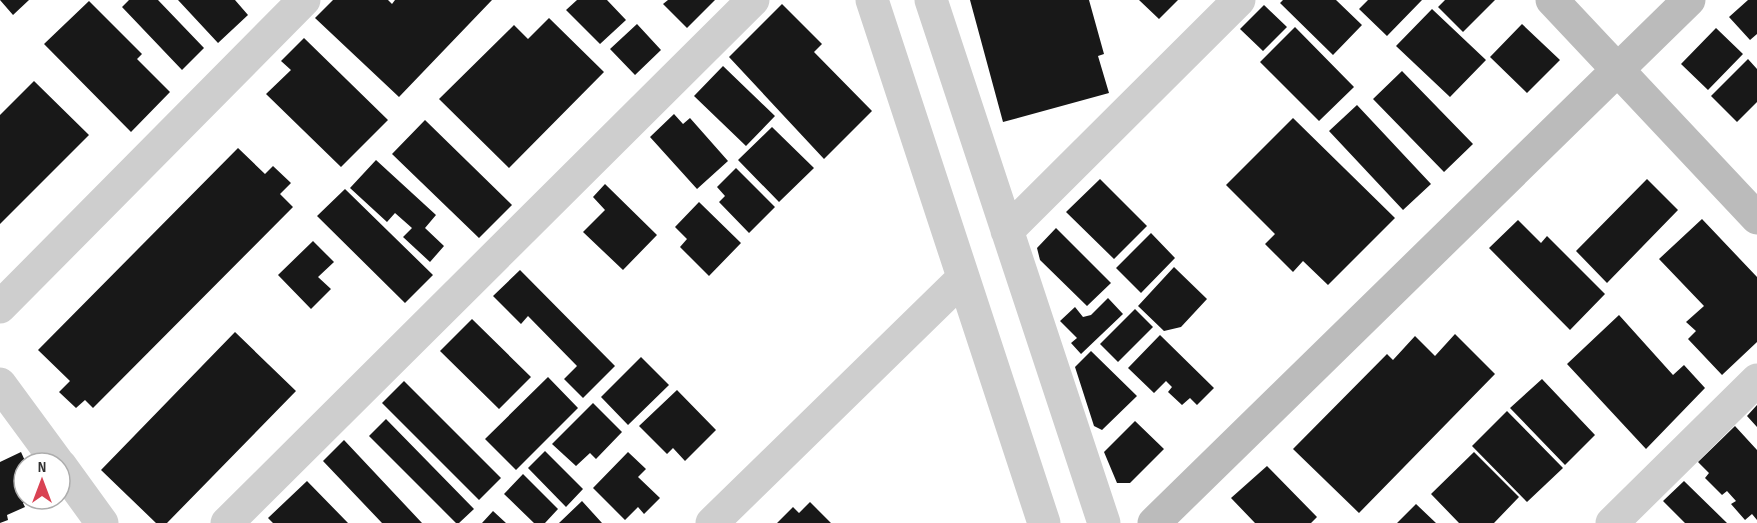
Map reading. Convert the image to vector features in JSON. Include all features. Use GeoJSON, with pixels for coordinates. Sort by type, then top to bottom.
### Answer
{"type":"FeatureCollection","features":[{"type":"Feature","properties":{"kind":"street"},"geometry":{"type":"LineString","coordinates":[[0,307],[304,0]]}},
{"type":"Feature","properties":{"kind":"street"},"geometry":{"type":"LineString","coordinates":[[227,523],[753,0]]}},
{"type":"Feature","properties":{"kind":"street"},"geometry":{"type":"LineString","coordinates":[[872,0],[1044,523]]}},
{"type":"Feature","properties":{"kind":"street"},"geometry":{"type":"LineString","coordinates":[[932,0],[1104,523]]}},
{"type":"Feature","properties":{"kind":"street"},"geometry":{"type":"LineString","coordinates":[[1007,231],[1239,0]]}},
{"type":"Feature","properties":{"kind":"street"},"geometry":{"type":"LineString","coordinates":[[1552,0],[1757,219]]}},
{"type":"Feature","properties":{"kind":"street"},"geometry":{"type":"LineString","coordinates":[[1154,523],[1689,0]]}},
{"type":"Feature","properties":{"kind":"street"},"geometry":{"type":"LineString","coordinates":[[712,523],[963,278]]}},
{"type":"Feature","properties":{"kind":"street"},"geometry":{"type":"LineString","coordinates":[[1612,523],[1757,380]]}},
{"type":"Feature","properties":{"kind":"street"},"geometry":{"type":"LineString","coordinates":[[0,384],[49,451]]}},
{"type":"Feature","properties":{"kind":"street"},"geometry":{"type":"LineString","coordinates":[[72,482],[102,523]]}},
{"type":"Feature","properties":{"kind":"building"},"geometry":{"type":"Polygon","coordinates":[[[0,0],[29,0],[13,15],[0,0]]]}},
{"type":"Feature","properties":{"kind":"building"},"geometry":{"type":"Polygon","coordinates":[[[129,0],[158,0],[204,48],[182,70],[122,7],[129,0]]]}},
{"type":"Feature","properties":{"kind":"building"},"geometry":{"type":"Polygon","coordinates":[[[178,0],[235,0],[248,15],[218,43],[178,0]]]}},
{"type":"Feature","properties":{"kind":"building"},"geometry":{"type":"Polygon","coordinates":[[[333,0],[388,0],[392,4],[395,0],[492,0],[399,97],[315,18],[333,0]]]}},
{"type":"Feature","properties":{"kind":"building"},"geometry":{"type":"Polygon","coordinates":[[[577,0],[607,0],[626,20],[600,44],[566,10],[577,0]]]}},
{"type":"Feature","properties":{"kind":"building"},"geometry":{"type":"Polygon","coordinates":[[[668,0],[715,0],[687,28],[663,4],[668,0]]]}},
{"type":"Feature","properties":{"kind":"building"},"geometry":{"type":"Polygon","coordinates":[[[970,0],[1089,0],[1104,54],[1098,56],[1109,93],[1003,122],[970,0]]]}},
{"type":"Feature","properties":{"kind":"building"},"geometry":{"type":"Polygon","coordinates":[[[1139,0],[1178,0],[1159,19],[1139,0]]]}},
{"type":"Feature","properties":{"kind":"building"},"geometry":{"type":"Polygon","coordinates":[[[1283,0],[1336,0],[1362,25],[1333,55],[1280,3],[1283,0]]]}},
{"type":"Feature","properties":{"kind":"building"},"geometry":{"type":"Polygon","coordinates":[[[1368,0],[1422,0],[1387,36],[1359,9],[1368,0]]]}},
{"type":"Feature","properties":{"kind":"building"},"geometry":{"type":"Polygon","coordinates":[[[1445,0],[1495,0],[1463,32],[1438,7],[1445,0]]]}},
{"type":"Feature","properties":{"kind":"building"},"geometry":{"type":"Polygon","coordinates":[[[1748,0],[1757,0],[1757,34],[1750,40],[1729,17],[1748,0]]]}},
{"type":"Feature","properties":{"kind":"building"},"geometry":{"type":"Polygon","coordinates":[[[89,1],[142,54],[137,59],[170,92],[131,132],[44,44],[89,1]]]}},
{"type":"Feature","properties":{"kind":"building"},"geometry":{"type":"Polygon","coordinates":[[[782,4],[822,44],[814,52],[872,111],[824,159],[729,57],[782,4]]]}},
{"type":"Feature","properties":{"kind":"building"},"geometry":{"type":"Polygon","coordinates":[[[1264,5],[1287,27],[1263,51],[1240,29],[1264,5]]]}},
{"type":"Feature","properties":{"kind":"building"},"geometry":{"type":"Polygon","coordinates":[[[1432,9],[1486,60],[1450,97],[1396,46],[1432,9]]]}},
{"type":"Feature","properties":{"kind":"building"},"geometry":{"type":"Polygon","coordinates":[[[549,18],[604,72],[509,168],[439,99],[514,25],[528,39],[549,18]]]}},
{"type":"Feature","properties":{"kind":"building"},"geometry":{"type":"Polygon","coordinates":[[[637,24],[661,50],[635,75],[610,49],[637,24]]]}},
{"type":"Feature","properties":{"kind":"building"},"geometry":{"type":"Polygon","coordinates":[[[1522,24],[1560,60],[1527,93],[1490,57],[1522,24]]]}},
{"type":"Feature","properties":{"kind":"building"},"geometry":{"type":"Polygon","coordinates":[[[1295,27],[1354,87],[1319,121],[1260,62],[1295,27]]]}},
{"type":"Feature","properties":{"kind":"building"},"geometry":{"type":"Polygon","coordinates":[[[1716,28],[1743,54],[1708,90],[1681,64],[1716,28]]]}},
{"type":"Feature","properties":{"kind":"building"},"geometry":{"type":"Polygon","coordinates":[[[304,38],[388,120],[341,167],[266,94],[291,70],[281,61],[304,38]]]}},
{"type":"Feature","properties":{"kind":"building"},"geometry":{"type":"Polygon","coordinates":[[[1748,59],[1757,69],[1757,102],[1737,122],[1711,96],[1748,59]]]}},
{"type":"Feature","properties":{"kind":"building"},"geometry":{"type":"Polygon","coordinates":[[[723,66],[775,116],[746,146],[694,96],[723,66]]]}},
{"type":"Feature","properties":{"kind":"building"},"geometry":{"type":"Polygon","coordinates":[[[1402,71],[1473,144],[1444,172],[1373,99],[1402,71]]]}},
{"type":"Feature","properties":{"kind":"building"},"geometry":{"type":"Polygon","coordinates":[[[34,81],[89,135],[0,224],[0,115],[34,81]]]}},
{"type":"Feature","properties":{"kind":"building"},"geometry":{"type":"Polygon","coordinates":[[[1357,105],[1431,184],[1403,210],[1329,131],[1357,105]]]}},
{"type":"Feature","properties":{"kind":"building"},"geometry":{"type":"Polygon","coordinates":[[[674,114],[683,124],[690,118],[728,161],[697,189],[650,137],[674,114]]]}},
{"type":"Feature","properties":{"kind":"building"},"geometry":{"type":"Polygon","coordinates":[[[1293,118],[1395,218],[1328,285],[1303,261],[1293,272],[1265,244],[1275,234],[1226,185],[1293,118]]]}},
{"type":"Feature","properties":{"kind":"building"},"geometry":{"type":"Polygon","coordinates":[[[425,120],[512,205],[479,238],[392,154],[425,120]]]}},
{"type":"Feature","properties":{"kind":"building"},"geometry":{"type":"Polygon","coordinates":[[[772,127],[814,168],[779,202],[738,160],[772,127]]]}},
{"type":"Feature","properties":{"kind":"building"},"geometry":{"type":"Polygon","coordinates":[[[238,148],[265,174],[273,166],[291,183],[280,194],[293,207],[93,408],[85,400],[76,408],[59,392],[70,381],[38,350],[238,148]]]}},
{"type":"Feature","properties":{"kind":"building"},"geometry":{"type":"Polygon","coordinates":[[[376,160],[436,215],[425,228],[444,246],[430,262],[403,237],[412,228],[395,213],[387,222],[350,188],[376,160]]]}},
{"type":"Feature","properties":{"kind":"building"},"geometry":{"type":"Polygon","coordinates":[[[736,168],[775,207],[749,233],[719,202],[725,196],[717,187],[736,168]]]}},
{"type":"Feature","properties":{"kind":"building"},"geometry":{"type":"Polygon","coordinates":[[[1100,179],[1147,226],[1114,259],[1066,212],[1100,179]]]}},
{"type":"Feature","properties":{"kind":"building"},"geometry":{"type":"Polygon","coordinates":[[[1647,179],[1678,210],[1607,283],[1576,251],[1647,179]]]}},
{"type":"Feature","properties":{"kind":"building"},"geometry":{"type":"Polygon","coordinates":[[[605,184],[657,235],[623,270],[583,232],[605,210],[593,197],[605,184]]]}},
{"type":"Feature","properties":{"kind":"building"},"geometry":{"type":"Polygon","coordinates":[[[345,189],[433,275],[405,303],[317,216],[345,189]]]}},
{"type":"Feature","properties":{"kind":"building"},"geometry":{"type":"Polygon","coordinates":[[[699,202],[741,243],[709,276],[680,247],[687,239],[675,227],[699,202]]]}},
{"type":"Feature","properties":{"kind":"building"},"geometry":{"type":"Polygon","coordinates":[[[1702,219],[1757,277],[1757,342],[1722,375],[1688,339],[1696,331],[1686,322],[1704,306],[1659,259],[1702,219]]]}},
{"type":"Feature","properties":{"kind":"building"},"geometry":{"type":"Polygon","coordinates":[[[1518,220],[1541,243],[1547,236],[1605,294],[1570,330],[1489,248],[1518,220]]]}},
{"type":"Feature","properties":{"kind":"building"},"geometry":{"type":"Polygon","coordinates":[[[1056,228],[1111,283],[1087,306],[1040,260],[1037,248],[1056,228]]]}},
{"type":"Feature","properties":{"kind":"building"},"geometry":{"type":"Polygon","coordinates":[[[1151,233],[1175,258],[1141,293],[1116,268],[1151,233]]]}},
{"type":"Feature","properties":{"kind":"building"},"geometry":{"type":"Polygon","coordinates":[[[313,241],[334,262],[318,277],[331,289],[311,309],[278,275],[313,241]]]}},
{"type":"Feature","properties":{"kind":"building"},"geometry":{"type":"Polygon","coordinates":[[[1174,267],[1207,299],[1181,327],[1164,331],[1138,306],[1174,267]]]}},
{"type":"Feature","properties":{"kind":"building"},"geometry":{"type":"Polygon","coordinates":[[[520,270],[615,366],[583,398],[564,379],[577,366],[528,316],[521,324],[493,296],[520,270]]]}},
{"type":"Feature","properties":{"kind":"building"},"geometry":{"type":"Polygon","coordinates":[[[1108,298],[1123,314],[1081,354],[1071,343],[1077,338],[1060,321],[1075,307],[1083,317],[1091,315],[1108,298]]]}},
{"type":"Feature","properties":{"kind":"building"},"geometry":{"type":"Polygon","coordinates":[[[1135,309],[1153,327],[1118,362],[1100,344],[1135,309]]]}},
{"type":"Feature","properties":{"kind":"building"},"geometry":{"type":"Polygon","coordinates":[[[1619,315],[1673,375],[1684,365],[1705,388],[1646,449],[1567,364],[1619,315]]]}},
{"type":"Feature","properties":{"kind":"building"},"geometry":{"type":"Polygon","coordinates":[[[472,319],[531,377],[499,409],[440,351],[472,319]]]}},
{"type":"Feature","properties":{"kind":"building"},"geometry":{"type":"Polygon","coordinates":[[[235,332],[296,391],[167,523],[156,523],[101,470],[235,332]]]}},
{"type":"Feature","properties":{"kind":"building"},"geometry":{"type":"Polygon","coordinates":[[[1455,334],[1495,374],[1359,513],[1293,449],[1387,354],[1393,360],[1415,336],[1435,356],[1455,334]]]}},
{"type":"Feature","properties":{"kind":"building"},"geometry":{"type":"Polygon","coordinates":[[[1160,335],[1214,388],[1197,405],[1190,398],[1182,405],[1168,392],[1172,387],[1166,381],[1154,393],[1128,368],[1160,335]]]}},
{"type":"Feature","properties":{"kind":"building"},"geometry":{"type":"Polygon","coordinates":[[[1091,351],[1137,396],[1102,430],[1094,426],[1075,367],[1091,351]]]}},
{"type":"Feature","properties":{"kind":"building"},"geometry":{"type":"Polygon","coordinates":[[[641,357],[669,385],[628,425],[601,397],[641,357]]]}},
{"type":"Feature","properties":{"kind":"building"},"geometry":{"type":"Polygon","coordinates":[[[548,377],[578,408],[516,470],[485,439],[548,377]]]}},
{"type":"Feature","properties":{"kind":"building"},"geometry":{"type":"Polygon","coordinates":[[[1542,379],[1595,435],[1565,465],[1510,408],[1542,379]]]}},
{"type":"Feature","properties":{"kind":"building"},"geometry":{"type":"Polygon","coordinates":[[[404,381],[501,478],[479,500],[382,403],[404,381]]]}},
{"type":"Feature","properties":{"kind":"building"},"geometry":{"type":"Polygon","coordinates":[[[677,390],[716,430],[685,461],[673,448],[667,454],[639,426],[677,390]]]}},
{"type":"Feature","properties":{"kind":"building"},"geometry":{"type":"Polygon","coordinates":[[[593,403],[622,432],[596,459],[590,453],[576,466],[552,444],[593,403]]]}},
{"type":"Feature","properties":{"kind":"building"},"geometry":{"type":"Polygon","coordinates":[[[1757,405],[1757,427],[1747,416],[1757,405]]]}},
{"type":"Feature","properties":{"kind":"building"},"geometry":{"type":"Polygon","coordinates":[[[1507,411],[1563,468],[1527,502],[1472,446],[1507,411]]]}},
{"type":"Feature","properties":{"kind":"building"},"geometry":{"type":"Polygon","coordinates":[[[386,419],[474,509],[459,523],[456,523],[369,436],[386,419]]]}},
{"type":"Feature","properties":{"kind":"building"},"geometry":{"type":"Polygon","coordinates":[[[1135,421],[1164,449],[1130,483],[1117,483],[1104,452],[1135,421]]]}},
{"type":"Feature","properties":{"kind":"building"},"geometry":{"type":"Polygon","coordinates":[[[1735,426],[1757,450],[1757,520],[1752,514],[1745,520],[1731,504],[1736,501],[1727,491],[1722,495],[1705,478],[1709,473],[1698,462],[1735,426]]]}},
{"type":"Feature","properties":{"kind":"building"},"geometry":{"type":"Polygon","coordinates":[[[344,440],[422,523],[382,523],[323,461],[344,440]]]}},
{"type":"Feature","properties":{"kind":"building"},"geometry":{"type":"Polygon","coordinates":[[[545,451],[583,489],[566,507],[528,468],[545,451]]]}},
{"type":"Feature","properties":{"kind":"building"},"geometry":{"type":"Polygon","coordinates":[[[628,452],[646,469],[638,477],[660,498],[644,514],[638,507],[625,520],[593,488],[628,452]]]}},
{"type":"Feature","properties":{"kind":"building"},"geometry":{"type":"Polygon","coordinates":[[[1474,452],[1519,497],[1494,523],[1459,523],[1431,494],[1474,452]]]}},
{"type":"Feature","properties":{"kind":"building"},"geometry":{"type":"Polygon","coordinates":[[[12,456],[12,511],[16,511],[7,515],[8,520],[0,523],[0,462],[12,456]]]}},
{"type":"Feature","properties":{"kind":"building"},"geometry":{"type":"Polygon","coordinates":[[[1267,466],[1317,517],[1311,523],[1255,523],[1231,498],[1267,466]]]}},
{"type":"Feature","properties":{"kind":"building"},"geometry":{"type":"Polygon","coordinates":[[[523,474],[558,509],[545,523],[534,523],[504,494],[523,474]]]}},
{"type":"Feature","properties":{"kind":"building"},"geometry":{"type":"Polygon","coordinates":[[[307,481],[348,523],[273,523],[268,518],[307,481]]]}},
{"type":"Feature","properties":{"kind":"building"},"geometry":{"type":"Polygon","coordinates":[[[1684,481],[1727,523],[1685,523],[1663,501],[1684,481]]]}},
{"type":"Feature","properties":{"kind":"building"},"geometry":{"type":"Polygon","coordinates":[[[582,501],[602,523],[559,523],[582,501]]]}},
{"type":"Feature","properties":{"kind":"building"},"geometry":{"type":"Polygon","coordinates":[[[810,502],[831,523],[777,523],[793,507],[799,513],[810,502]]]}},
{"type":"Feature","properties":{"kind":"building"},"geometry":{"type":"Polygon","coordinates":[[[1416,504],[1436,523],[1397,523],[1416,504]]]}},
{"type":"Feature","properties":{"kind":"building"},"geometry":{"type":"Polygon","coordinates":[[[493,511],[506,523],[482,523],[493,511]]]}}]}
